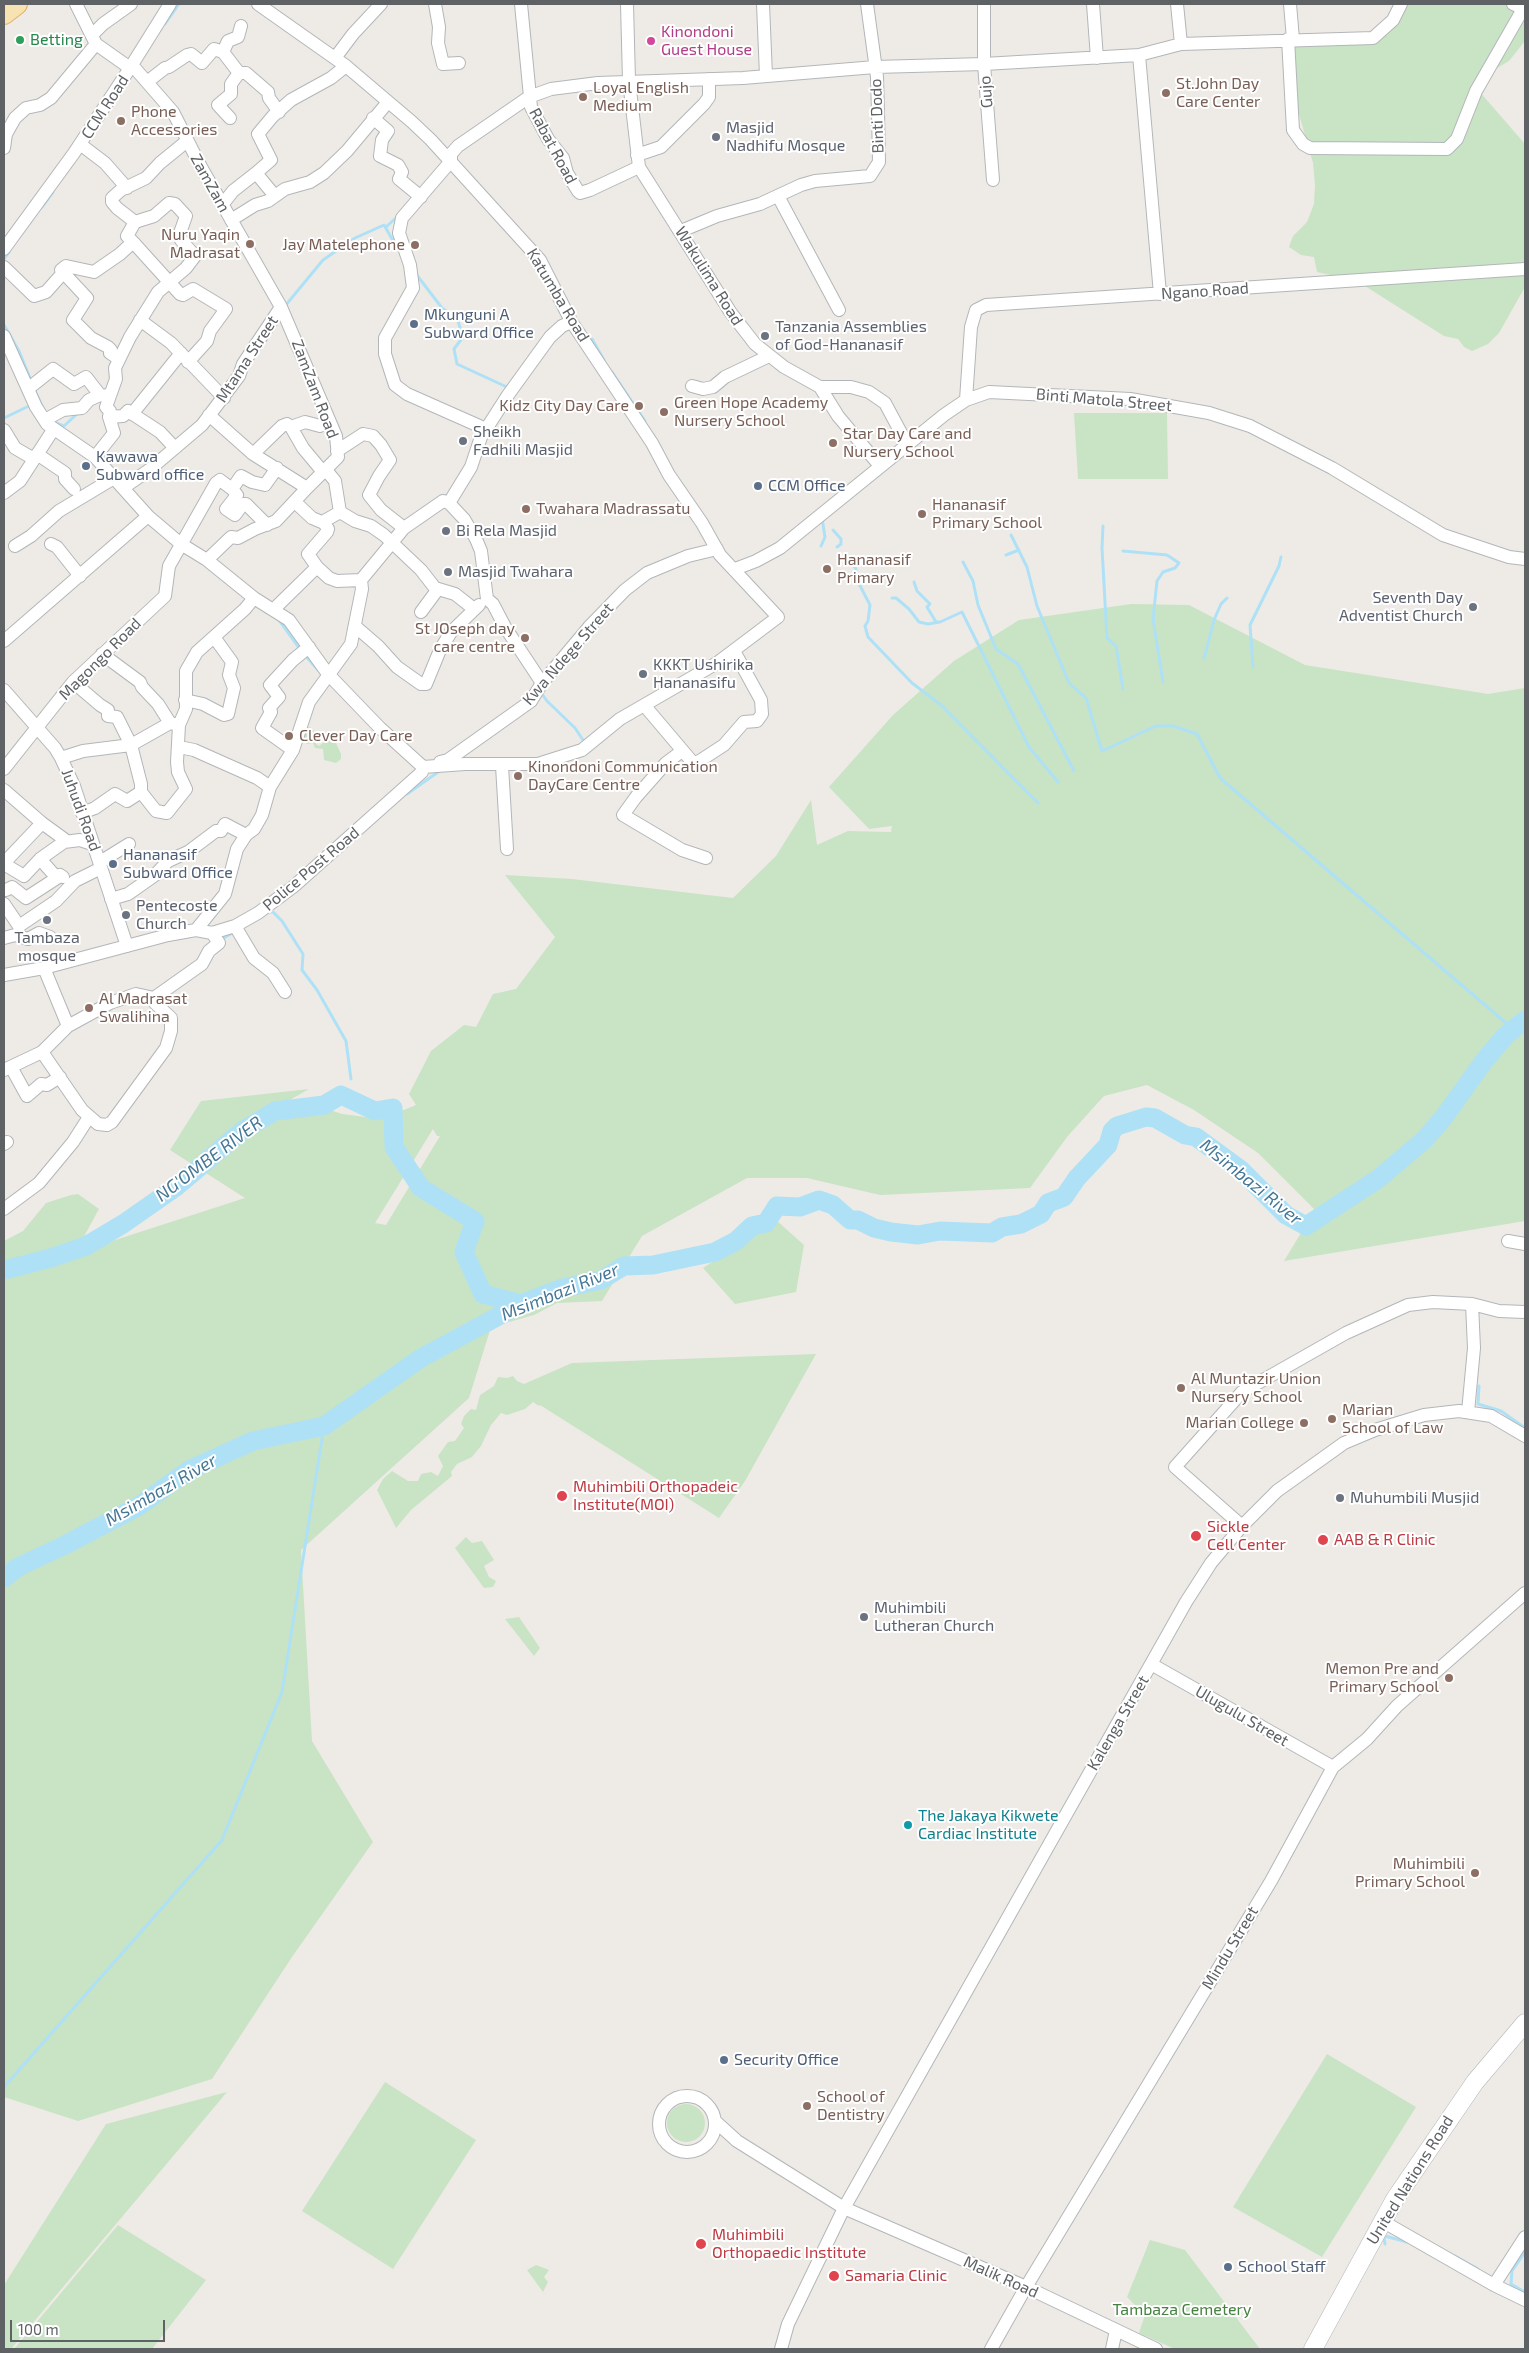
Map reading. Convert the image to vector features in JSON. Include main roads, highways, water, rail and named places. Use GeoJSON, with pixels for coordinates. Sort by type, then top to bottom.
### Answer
{"type":"FeatureCollection","features":[{"type":"Feature","properties":{"kind":"main road"},"geometry":{"type":"LineString","coordinates":[[4,14],[17,4]]}},
{"type":"Feature","properties":{"kind":"waterway"},"geometry":{"type":"LineString","coordinates":[[165,24],[179,4]]}},
{"type":"Feature","properties":{"kind":"waterway"},"geometry":{"type":"LineString","coordinates":[[42,207],[53,192]]}},
{"type":"Feature","properties":{"kind":"waterway"},"geometry":{"type":"LineString","coordinates":[[386,227],[397,217]]}},
{"type":"Feature","properties":{"kind":"waterway"},"geometry":{"type":"LineString","coordinates":[[285,306],[323,260],[355,238],[384,225],[399,251]]}},
{"type":"Feature","properties":{"kind":"waterway"},"geometry":{"type":"LineString","coordinates":[[4,259],[9,252]]}},
{"type":"Feature","properties":{"kind":"waterway"},"geometry":{"type":"LineString","coordinates":[[416,274],[442,308],[457,318],[463,337],[454,349],[457,364],[509,388]]}},
{"type":"Feature","properties":{"kind":"waterway"},"geometry":{"type":"LineString","coordinates":[[4,325],[19,351],[32,383]]}},
{"type":"Feature","properties":{"kind":"waterway"},"geometry":{"type":"LineString","coordinates":[[592,339],[604,360]]}},
{"type":"Feature","properties":{"kind":"waterway"},"geometry":{"type":"LineString","coordinates":[[612,372],[645,421]]}},
{"type":"Feature","properties":{"kind":"waterway"},"geometry":{"type":"LineString","coordinates":[[35,391],[42,406]]}},
{"type":"Feature","properties":{"kind":"waterway"},"geometry":{"type":"LineString","coordinates":[[4,418],[31,405]]}},
{"type":"Feature","properties":{"kind":"waterway"},"geometry":{"type":"LineString","coordinates":[[56,423],[64,426],[78,413]]}},
{"type":"Feature","properties":{"kind":"waterway"},"geometry":{"type":"LineString","coordinates":[[821,546],[825,537],[822,518]]}},
{"type":"Feature","properties":{"kind":"waterway"},"geometry":{"type":"LineString","coordinates":[[1103,526],[1102,548],[1107,638],[1116,646],[1123,689]]}},
{"type":"Feature","properties":{"kind":"waterway"},"geometry":{"type":"LineString","coordinates":[[833,530],[841,539],[841,544],[837,547]]}},
{"type":"Feature","properties":{"kind":"waterway"},"geometry":{"type":"LineString","coordinates":[[1011,535],[1027,567],[1037,606],[1069,683],[1086,698],[1102,751],[1156,726],[1173,726],[1197,734],[1220,778],[1513,1029]]}},
{"type":"Feature","properties":{"kind":"waterway"},"geometry":{"type":"LineString","coordinates":[[1006,555],[1019,550]]}},
{"type":"Feature","properties":{"kind":"waterway"},"geometry":{"type":"LineString","coordinates":[[1123,551],[1167,555],[1179,563],[1175,568],[1163,572],[1157,581],[1153,619],[1163,682]]}},
{"type":"Feature","properties":{"kind":"waterway"},"geometry":{"type":"LineString","coordinates":[[1253,667],[1250,625],[1279,566],[1281,557]]}},
{"type":"Feature","properties":{"kind":"waterway"},"geometry":{"type":"LineString","coordinates":[[963,562],[973,581],[978,605],[996,649],[1018,664],[1074,771]]}},
{"type":"Feature","properties":{"kind":"waterway"},"geometry":{"type":"LineString","coordinates":[[854,566],[856,569],[855,576],[870,605],[868,621],[865,626],[868,637],[912,683],[941,705],[1038,803]]}},
{"type":"Feature","properties":{"kind":"waterway"},"geometry":{"type":"LineString","coordinates":[[914,582],[917,591],[930,604],[927,607],[936,622],[938,622]]}},
{"type":"Feature","properties":{"kind":"waterway"},"geometry":{"type":"LineString","coordinates":[[892,598],[896,598],[909,609],[919,622],[928,624],[940,622],[962,612],[1029,747],[1058,782]]}},
{"type":"Feature","properties":{"kind":"waterway"},"geometry":{"type":"LineString","coordinates":[[1204,659],[1214,620],[1221,604],[1227,598]]}},
{"type":"Feature","properties":{"kind":"waterway"},"geometry":{"type":"LineString","coordinates":[[279,620],[300,649]]}},
{"type":"Feature","properties":{"kind":"waterway"},"geometry":{"type":"LineString","coordinates":[[304,654],[318,670]]}},
{"type":"Feature","properties":{"kind":"waterway"},"geometry":{"type":"LineString","coordinates":[[540,691],[547,701],[575,728],[585,743]]}},
{"type":"Feature","properties":{"kind":"waterway"},"geometry":{"type":"LineString","coordinates":[[407,794],[441,770]]}},
{"type":"Feature","properties":{"kind":"waterway"},"geometry":{"type":"LineString","coordinates":[[269,912],[273,912],[282,921],[303,954],[302,970],[317,990],[346,1041],[351,1079]]}},
{"type":"Feature","properties":{"kind":"waterway"},"geometry":{"type":"LineString","coordinates":[[222,939],[234,932]]}},
{"type":"Feature","properties":{"kind":"waterway","name":"Msimbazi River"},"geometry":{"type":"LineString","coordinates":[[4,1578],[18,1567],[65,1545],[139,1506],[189,1470],[253,1441],[324,1426],[421,1358],[521,1304],[563,1288],[601,1280],[624,1266],[653,1265],[715,1252],[736,1241],[752,1226],[766,1223],[777,1206],[800,1207],[819,1200],[833,1205],[850,1220],[858,1220],[874,1228],[891,1232],[918,1235],[940,1231],[992,1233],[1002,1227],[1021,1224],[1041,1214],[1048,1203],[1064,1197],[1077,1178],[1108,1145],[1112,1131],[1117,1126],[1146,1117],[1155,1118],[1185,1135],[1196,1137],[1241,1170],[1286,1215],[1306,1226],[1378,1179],[1424,1140],[1444,1117],[1484,1061],[1506,1035],[1525,1020]]}},
{"type":"Feature","properties":{"kind":"waterway","name":"NG'OMBE RIVER"},"geometry":{"type":"LineString","coordinates":[[4,1270],[51,1258],[86,1246],[123,1224],[176,1187],[242,1131],[275,1111],[324,1105],[341,1095],[375,1111],[393,1108],[394,1147],[421,1188],[475,1221],[464,1252],[483,1294],[521,1304]]}},
{"type":"Feature","properties":{"kind":"waterway"},"geometry":{"type":"LineString","coordinates":[[1479,1386],[1478,1404],[1501,1411],[1525,1428]]}},
{"type":"Feature","properties":{"kind":"waterway"},"geometry":{"type":"LineString","coordinates":[[4,2087],[222,1840],[282,1692],[324,1426]]}},
{"type":"Feature","properties":{"kind":"waterway"},"geometry":{"type":"LineString","coordinates":[[1385,2244],[1385,2236],[1407,2242]]}},
{"type":"Feature","properties":{"kind":"waterway"},"geometry":{"type":"LineString","coordinates":[[1525,2252],[1512,2271],[1511,2284],[1525,2292]]}},
{"type":"Feature","properties":{"kind":"waterway"},"geometry":{"type":"LineString","coordinates":[[1455,2256],[1478,2269]]}},
{"type":"Feature","properties":{"kind":"place","name":"Betting"},"geometry":{"type":"Point","coordinates":[20,40]}},
{"type":"Feature","properties":{"kind":"place","name":"Kinondoni Guest House"},"geometry":{"type":"Point","coordinates":[651,41]}},
{"type":"Feature","properties":{"kind":"place","name":"St.John Day Care Center"},"geometry":{"type":"Point","coordinates":[1166,93]}},
{"type":"Feature","properties":{"kind":"place","name":"Loyal English Medium"},"geometry":{"type":"Point","coordinates":[583,97]}},
{"type":"Feature","properties":{"kind":"place","name":"Phone Accessories"},"geometry":{"type":"Point","coordinates":[121,121]}},
{"type":"Feature","properties":{"kind":"place","name":"Masjid Nadhifu Mosque"},"geometry":{"type":"Point","coordinates":[716,137]}},
{"type":"Feature","properties":{"kind":"place","name":"Nuru Yaqin Madrasat"},"geometry":{"type":"Point","coordinates":[250,244]}},
{"type":"Feature","properties":{"kind":"place","name":"Jay Matelephone"},"geometry":{"type":"Point","coordinates":[415,245]}},
{"type":"Feature","properties":{"kind":"place","name":"Mkunguni A Subward Office"},"geometry":{"type":"Point","coordinates":[414,324]}},
{"type":"Feature","properties":{"kind":"place","name":"Tanzania Assemblies of God-Hananasif"},"geometry":{"type":"Point","coordinates":[765,336]}},
{"type":"Feature","properties":{"kind":"place","name":"Kidz City Day Care"},"geometry":{"type":"Point","coordinates":[639,406]}},
{"type":"Feature","properties":{"kind":"place","name":"Green Hope Academy Nursery School"},"geometry":{"type":"Point","coordinates":[664,412]}},
{"type":"Feature","properties":{"kind":"place","name":"Sheikh Fadhili Masjid"},"geometry":{"type":"Point","coordinates":[463,441]}},
{"type":"Feature","properties":{"kind":"place","name":"Star Day Care and Nursery School"},"geometry":{"type":"Point","coordinates":[833,443]}},
{"type":"Feature","properties":{"kind":"place","name":"Kawawa Subward office"},"geometry":{"type":"Point","coordinates":[86,466]}},
{"type":"Feature","properties":{"kind":"place","name":"CCM Office"},"geometry":{"type":"Point","coordinates":[758,486]}},
{"type":"Feature","properties":{"kind":"place","name":"Twahara Madrassatu"},"geometry":{"type":"Point","coordinates":[526,509]}},
{"type":"Feature","properties":{"kind":"place","name":"Hananasif Primary School"},"geometry":{"type":"Point","coordinates":[922,514]}},
{"type":"Feature","properties":{"kind":"place","name":"Bi Rela Masjid"},"geometry":{"type":"Point","coordinates":[446,531]}},
{"type":"Feature","properties":{"kind":"place","name":"Hananasif Primary"},"geometry":{"type":"Point","coordinates":[827,569]}},
{"type":"Feature","properties":{"kind":"place","name":"Masjid Twahara"},"geometry":{"type":"Point","coordinates":[448,572]}},
{"type":"Feature","properties":{"kind":"place","name":"Seventh Day Adventist Church"},"geometry":{"type":"Point","coordinates":[1473,607]}},
{"type":"Feature","properties":{"kind":"place","name":"St JOseph day care centre"},"geometry":{"type":"Point","coordinates":[525,638]}},
{"type":"Feature","properties":{"kind":"place","name":"KKKT Ushirika Hananasifu"},"geometry":{"type":"Point","coordinates":[643,674]}},
{"type":"Feature","properties":{"kind":"place","name":"Clever Day Care"},"geometry":{"type":"Point","coordinates":[289,736]}},
{"type":"Feature","properties":{"kind":"place","name":"Kinondoni Communication DayCare Centre"},"geometry":{"type":"Point","coordinates":[518,776]}},
{"type":"Feature","properties":{"kind":"place","name":"Hananasif Subward Office"},"geometry":{"type":"Point","coordinates":[113,864]}},
{"type":"Feature","properties":{"kind":"place","name":"Pentecoste Church"},"geometry":{"type":"Point","coordinates":[126,915]}},
{"type":"Feature","properties":{"kind":"place","name":"Tambaza mosque"},"geometry":{"type":"Point","coordinates":[47,920]}},
{"type":"Feature","properties":{"kind":"place","name":"Al Madrasat Swalihina"},"geometry":{"type":"Point","coordinates":[89,1008]}},
{"type":"Feature","properties":{"kind":"place","name":"Al Muntazir Union Nursery School"},"geometry":{"type":"Point","coordinates":[1181,1388]}},
{"type":"Feature","properties":{"kind":"place","name":"Marian School of Law"},"geometry":{"type":"Point","coordinates":[1332,1419]}},
{"type":"Feature","properties":{"kind":"place","name":"Marian College"},"geometry":{"type":"Point","coordinates":[1304,1423]}},
{"type":"Feature","properties":{"kind":"place","name":"Muhimbili Orthopadeic Institute(MOI)"},"geometry":{"type":"Point","coordinates":[562,1496]}},
{"type":"Feature","properties":{"kind":"place","name":"Muhumbili Musjid"},"geometry":{"type":"Point","coordinates":[1340,1498]}},
{"type":"Feature","properties":{"kind":"place","name":"Sickle Cell Center"},"geometry":{"type":"Point","coordinates":[1196,1536]}},
{"type":"Feature","properties":{"kind":"place","name":"AAB & R Clinic"},"geometry":{"type":"Point","coordinates":[1323,1540]}},
{"type":"Feature","properties":{"kind":"place","name":"Muhimbili Lutheran Church"},"geometry":{"type":"Point","coordinates":[864,1617]}},
{"type":"Feature","properties":{"kind":"place","name":"Memon Pre and Primary School"},"geometry":{"type":"Point","coordinates":[1449,1678]}},
{"type":"Feature","properties":{"kind":"place","name":"The Jakaya Kikwete Cardiac Institute"},"geometry":{"type":"Point","coordinates":[908,1825]}},
{"type":"Feature","properties":{"kind":"place","name":"Muhimbili Primary School"},"geometry":{"type":"Point","coordinates":[1475,1873]}},
{"type":"Feature","properties":{"kind":"place","name":"Security Office"},"geometry":{"type":"Point","coordinates":[724,2060]}},
{"type":"Feature","properties":{"kind":"place","name":"School of Dentistry"},"geometry":{"type":"Point","coordinates":[807,2106]}},
{"type":"Feature","properties":{"kind":"place","name":"Muhimbili Orthopaedic Institute"},"geometry":{"type":"Point","coordinates":[701,2244]}},
{"type":"Feature","properties":{"kind":"place","name":"School Staff"},"geometry":{"type":"Point","coordinates":[1228,2267]}},
{"type":"Feature","properties":{"kind":"place","name":"Samaria Clinic"},"geometry":{"type":"Point","coordinates":[834,2276]}},
{"type":"Feature","properties":{"kind":"park label","name":"Tambaza Cemetery"},"geometry":{"type":"Point","coordinates":[1182,2310]}}]}
